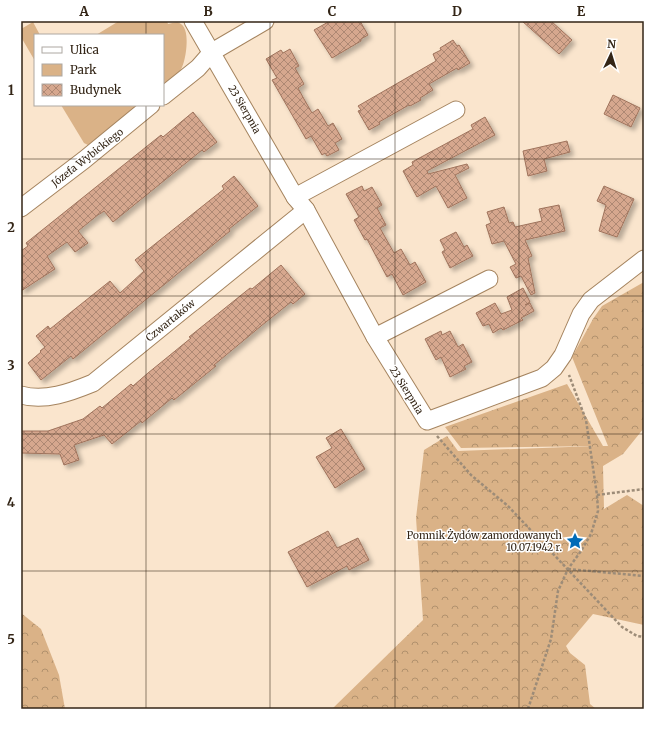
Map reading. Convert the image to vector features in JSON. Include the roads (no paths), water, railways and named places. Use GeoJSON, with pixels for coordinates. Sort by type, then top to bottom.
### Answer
{"type":"FeatureCollection","features":[{"type":"Feature","properties":{"kind":"street","name":"23 Sierpnia"},"geometry":{"type":"LineString","coordinates":[[193,21],[300,204],[375,337],[427,421],[542,378],[554,368],[563,355],[581,314],[591,300],[644,259]]}},
{"type":"Feature","properties":{"kind":"street"},"geometry":{"type":"LineString","coordinates":[[164,95],[198,68],[212,52],[265,21]]}},
{"type":"Feature","properties":{"kind":"street","name":"Józefa Wybickiego"},"geometry":{"type":"LineString","coordinates":[[23,202],[84,160],[150,106]]}},
{"type":"Feature","properties":{"kind":"street"},"geometry":{"type":"LineString","coordinates":[[300,204],[456,110]]}},
{"type":"Feature","properties":{"kind":"street","name":"Czwartaków"},"geometry":{"type":"LineString","coordinates":[[21,395],[30,398],[65,394],[93,383],[300,204]]}},
{"type":"Feature","properties":{"kind":"street"},"geometry":{"type":"LineString","coordinates":[[375,337],[489,279]]}},
{"type":"Feature","properties":{"kind":"place","name":"Pomnik Żydów zamordowanych 10.07.1942 r."},"geometry":{"type":"Point","coordinates":[575,541]}}]}
